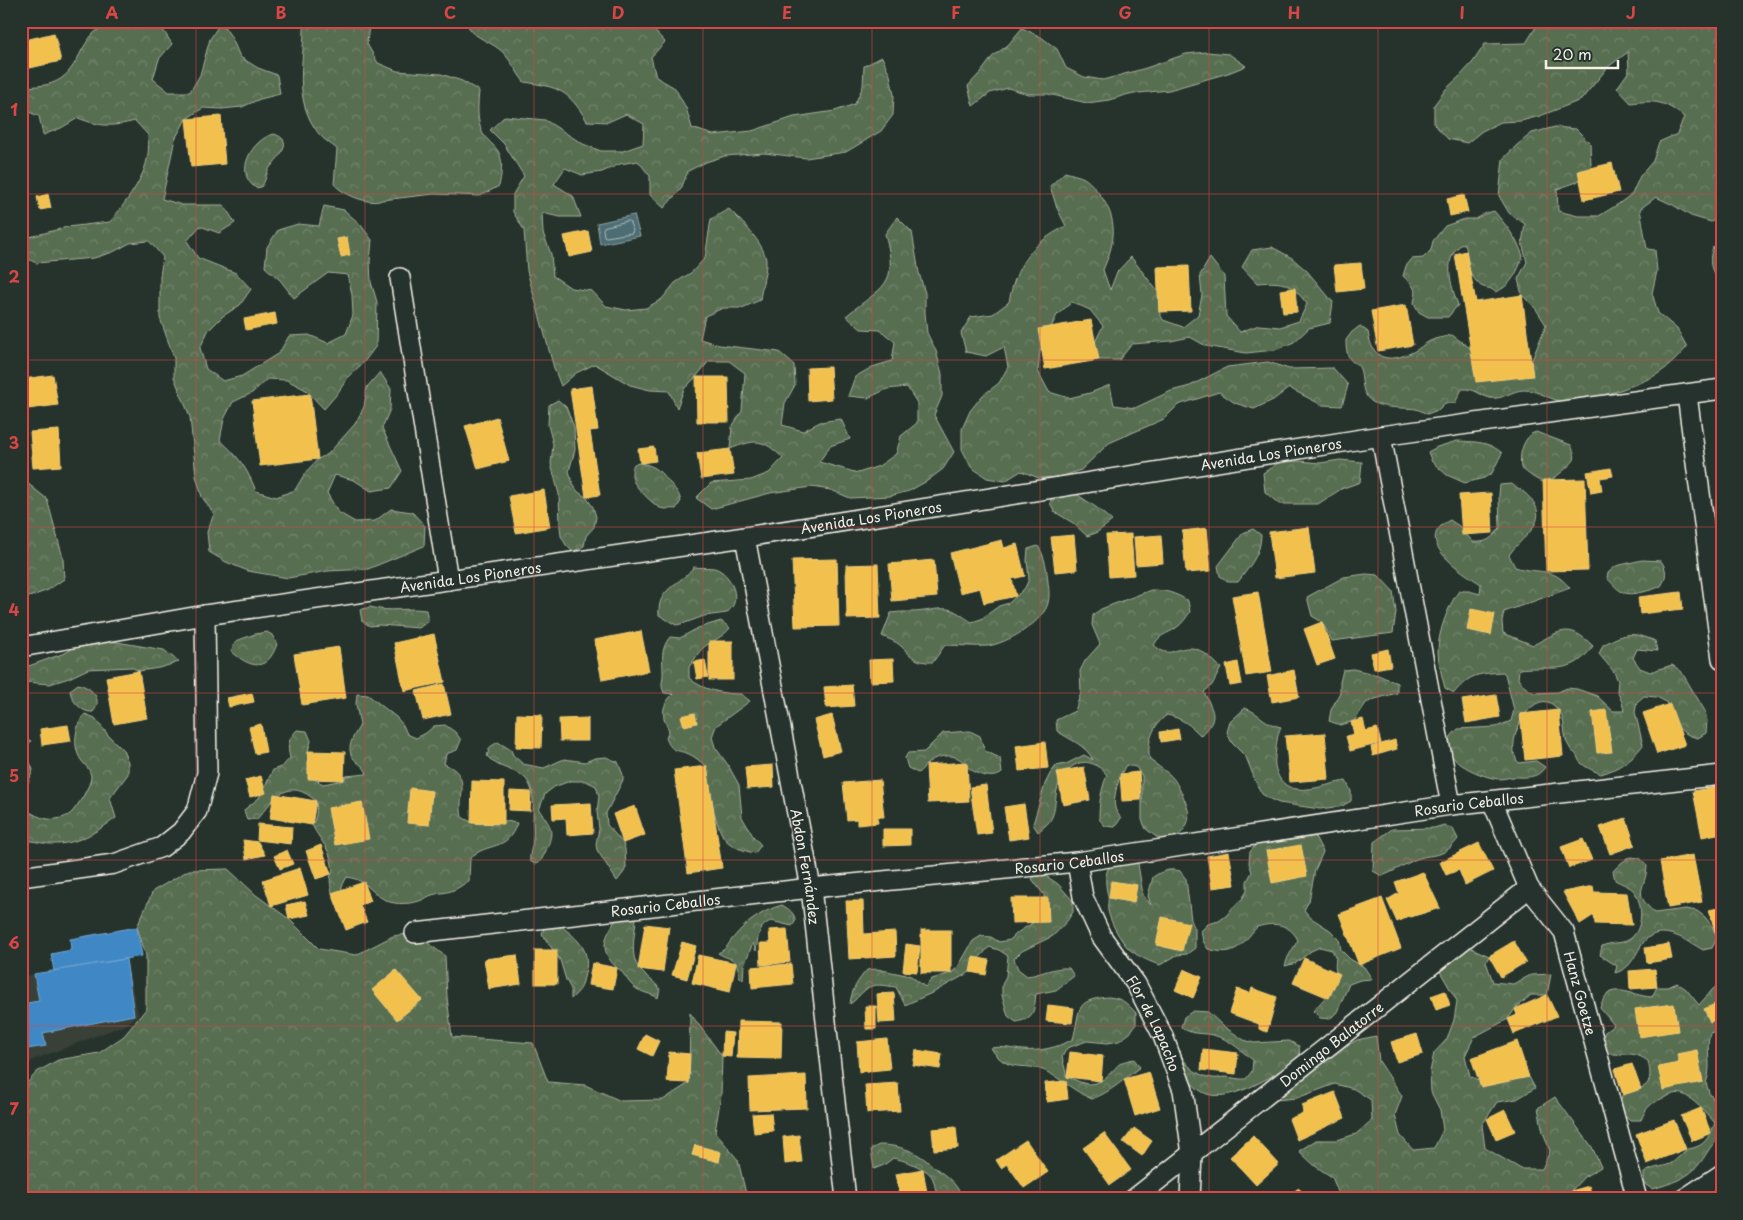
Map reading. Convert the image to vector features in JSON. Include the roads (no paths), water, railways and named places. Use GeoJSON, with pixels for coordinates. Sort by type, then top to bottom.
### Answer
{"type":"FeatureCollection","features":[{"type":"Feature","properties":{"kind":"street"},"geometry":{"type":"LineString","coordinates":[[400,278],[448,580]]}},
{"type":"Feature","properties":{"kind":"street","name":"Avenida Los Pioneros"},"geometry":{"type":"LineString","coordinates":[[21,647],[204,615],[745,537],[1381,436],[1722,389]]}},
{"type":"Feature","properties":{"kind":"street"},"geometry":{"type":"LineString","coordinates":[[1687,395],[1722,659]]}},
{"type":"Feature","properties":{"kind":"street"},"geometry":{"type":"LineString","coordinates":[[1381,436],[1451,805]]}},
{"type":"Feature","properties":{"kind":"street","name":"Abdon Fernández"},"geometry":{"type":"LineString","coordinates":[[745,537],[811,888],[846,1199]]}},
{"type":"Feature","properties":{"kind":"street"},"geometry":{"type":"LineString","coordinates":[[21,877],[114,864],[162,848],[181,832],[197,811],[208,773],[204,615]]}},
{"type":"Feature","properties":{"kind":"street","name":"Rosario Ceballos"},"geometry":{"type":"LineString","coordinates":[[415,933],[811,888],[1077,862],[1451,805],[1722,775]]}},
{"type":"Feature","properties":{"kind":"street","name":"Hanz Goetze"},"geometry":{"type":"LineString","coordinates":[[1492,801],[1529,888],[1564,932],[1637,1199]]}},
{"type":"Feature","properties":{"kind":"street","name":"Flor de Lapacho"},"geometry":{"type":"LineString","coordinates":[[1077,862],[1083,897],[1101,936],[1136,984],[1163,1036],[1183,1090],[1192,1154],[1190,1199]]}},
{"type":"Feature","properties":{"kind":"street","name":"Domingo Balatorre"},"geometry":{"type":"LineString","coordinates":[[1134,1199],[1529,888]]}},
{"type":"Feature","properties":{"kind":"street"},"geometry":{"type":"LineString","coordinates":[[1684,1199],[1722,1174]]}},
{"type":"Feature","properties":{"kind":"water"},"geometry":{"type":"Polygon","coordinates":[[[634,215],[640,236],[600,244],[597,223],[634,215]]]}}]}
